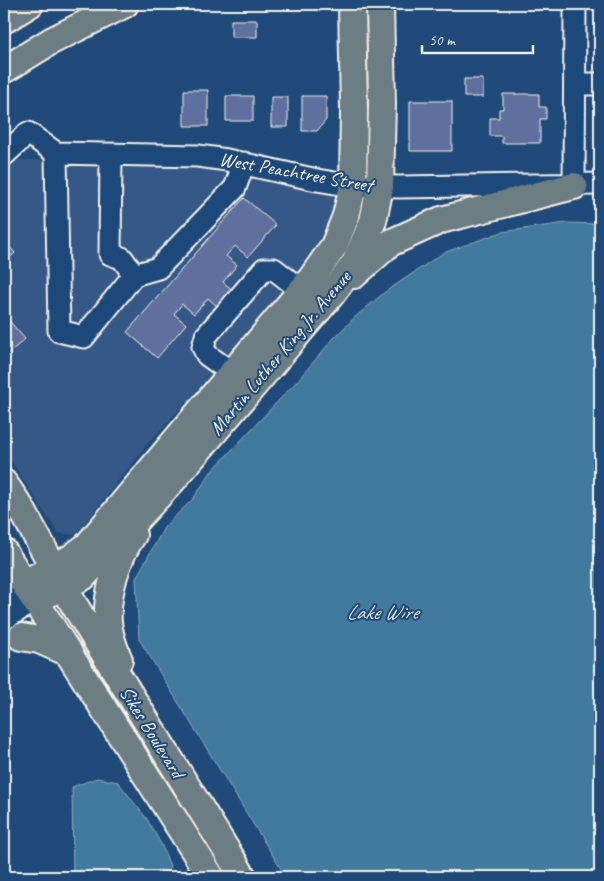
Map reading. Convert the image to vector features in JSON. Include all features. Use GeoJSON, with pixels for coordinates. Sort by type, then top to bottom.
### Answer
{"type":"FeatureCollection","features":[{"type":"Feature","properties":{"kind":"main road"},"geometry":{"type":"LineString","coordinates":[[4,20],[30,4]]}},
{"type":"Feature","properties":{"kind":"main road"},"geometry":{"type":"LineString","coordinates":[[4,70],[51,41],[125,4]]}},
{"type":"Feature","properties":{"kind":"main road","name":"Martin Luther King Jr. Avenue"},"geometry":{"type":"LineString","coordinates":[[59,576],[71,558],[87,546],[232,373],[301,290],[334,246],[346,216],[353,186],[352,4]]}},
{"type":"Feature","properties":{"kind":"main road","name":"Martin Luther King Jr. Avenue"},"geometry":{"type":"LineString","coordinates":[[21,593],[59,576],[82,577],[173,480],[331,295],[355,263],[373,221],[380,187],[382,104],[380,4]]}},
{"type":"Feature","properties":{"kind":"main road"},"geometry":{"type":"LineString","coordinates":[[331,295],[390,243],[409,234],[442,220],[574,186]]}},
{"type":"Feature","properties":{"kind":"main road"},"geometry":{"type":"LineString","coordinates":[[138,708],[112,641],[108,622],[109,597],[117,568],[130,540],[173,480]]}},
{"type":"Feature","properties":{"kind":"main road","name":"Sikes Boulevard"},"geometry":{"type":"LineString","coordinates":[[4,483],[21,508],[59,576],[138,708],[243,877]]}},
{"type":"Feature","properties":{"kind":"main road","name":"Sikes Boulevard"},"geometry":{"type":"LineString","coordinates":[[4,552],[21,593],[69,653],[212,877]]}},
{"type":"Feature","properties":{"kind":"main road"},"geometry":{"type":"LineString","coordinates":[[13,628],[69,653]]}},
{"type":"Feature","properties":{"kind":"street"},"geometry":{"type":"LineString","coordinates":[[574,186],[575,4]]}},
{"type":"Feature","properties":{"kind":"street"},"geometry":{"type":"LineString","coordinates":[[575,84],[600,84]]}},
{"type":"Feature","properties":{"kind":"street"},"geometry":{"type":"LineString","coordinates":[[4,155],[28,133],[56,153],[59,330],[84,337],[134,275],[158,268],[235,188],[244,163]]}},
{"type":"Feature","properties":{"kind":"street","name":"West Peachtree Street"},"geometry":{"type":"LineString","coordinates":[[56,153],[198,156],[244,163],[317,180],[353,186],[574,186],[600,184]]}},
{"type":"Feature","properties":{"kind":"street"},"geometry":{"type":"LineString","coordinates":[[111,155],[110,254],[122,258],[134,275]]}},
{"type":"Feature","properties":{"kind":"street"},"geometry":{"type":"LineString","coordinates":[[232,373],[207,355],[203,347],[206,336],[264,270],[274,269],[301,290]]}},
{"type":"Feature","properties":{"kind":"street"},"geometry":{"type":"LineString","coordinates":[[13,628],[21,593]]}},
{"type":"Feature","properties":{"kind":"shaded area"},"geometry":{"type":"Polygon","coordinates":[[[4,160],[198,165],[340,193],[331,232],[204,383],[150,441],[76,535],[58,533],[4,450],[4,160]]]}},
{"type":"Feature","properties":{"kind":"water","name":"Lake Wire"},"geometry":{"type":"Polygon","coordinates":[[[566,223],[600,224],[600,877],[286,877],[139,639],[136,578],[165,526],[193,499],[211,472],[297,381],[334,338],[385,292],[443,253],[502,232],[566,223]]]}},
{"type":"Feature","properties":{"kind":"water"},"geometry":{"type":"Polygon","coordinates":[[[97,778],[118,782],[147,819],[162,846],[170,866],[167,877],[73,877],[72,787],[97,778]]]}},
{"type":"Feature","properties":{"kind":"building"},"geometry":{"type":"Polygon","coordinates":[[[231,20],[257,20],[257,37],[231,37],[231,20]]]}},
{"type":"Feature","properties":{"kind":"building"},"geometry":{"type":"Polygon","coordinates":[[[464,79],[483,79],[483,97],[464,97],[464,79]]]}},
{"type":"Feature","properties":{"kind":"building"},"geometry":{"type":"Polygon","coordinates":[[[184,90],[208,90],[208,126],[184,126],[184,90]]]}},
{"type":"Feature","properties":{"kind":"building"},"geometry":{"type":"Polygon","coordinates":[[[503,94],[539,94],[539,107],[546,107],[546,119],[540,119],[540,143],[502,143],[502,136],[490,136],[490,118],[499,118],[499,109],[503,109],[503,94]]]}},
{"type":"Feature","properties":{"kind":"building"},"geometry":{"type":"Polygon","coordinates":[[[226,96],[253,96],[253,121],[226,121],[226,96]]]}},
{"type":"Feature","properties":{"kind":"building"},"geometry":{"type":"Polygon","coordinates":[[[302,96],[326,96],[326,120],[317,131],[302,131],[302,96]]]}},
{"type":"Feature","properties":{"kind":"building"},"geometry":{"type":"Polygon","coordinates":[[[271,97],[288,97],[288,127],[271,127],[271,97]]]}},
{"type":"Feature","properties":{"kind":"building"},"geometry":{"type":"Polygon","coordinates":[[[410,101],[452,101],[452,151],[410,151],[410,101]]]}},
{"type":"Feature","properties":{"kind":"building"},"geometry":{"type":"Polygon","coordinates":[[[244,198],[276,225],[248,257],[235,246],[226,256],[237,265],[223,282],[235,292],[220,309],[208,298],[194,314],[182,304],[174,314],[186,324],[157,358],[127,332],[244,198]]]}},
{"type":"Feature","properties":{"kind":"building"},"geometry":{"type":"Polygon","coordinates":[[[4,241],[15,253],[4,263],[4,241]]]}},
{"type":"Feature","properties":{"kind":"building"},"geometry":{"type":"Polygon","coordinates":[[[4,315],[25,339],[4,357],[4,315]]]}}]}
